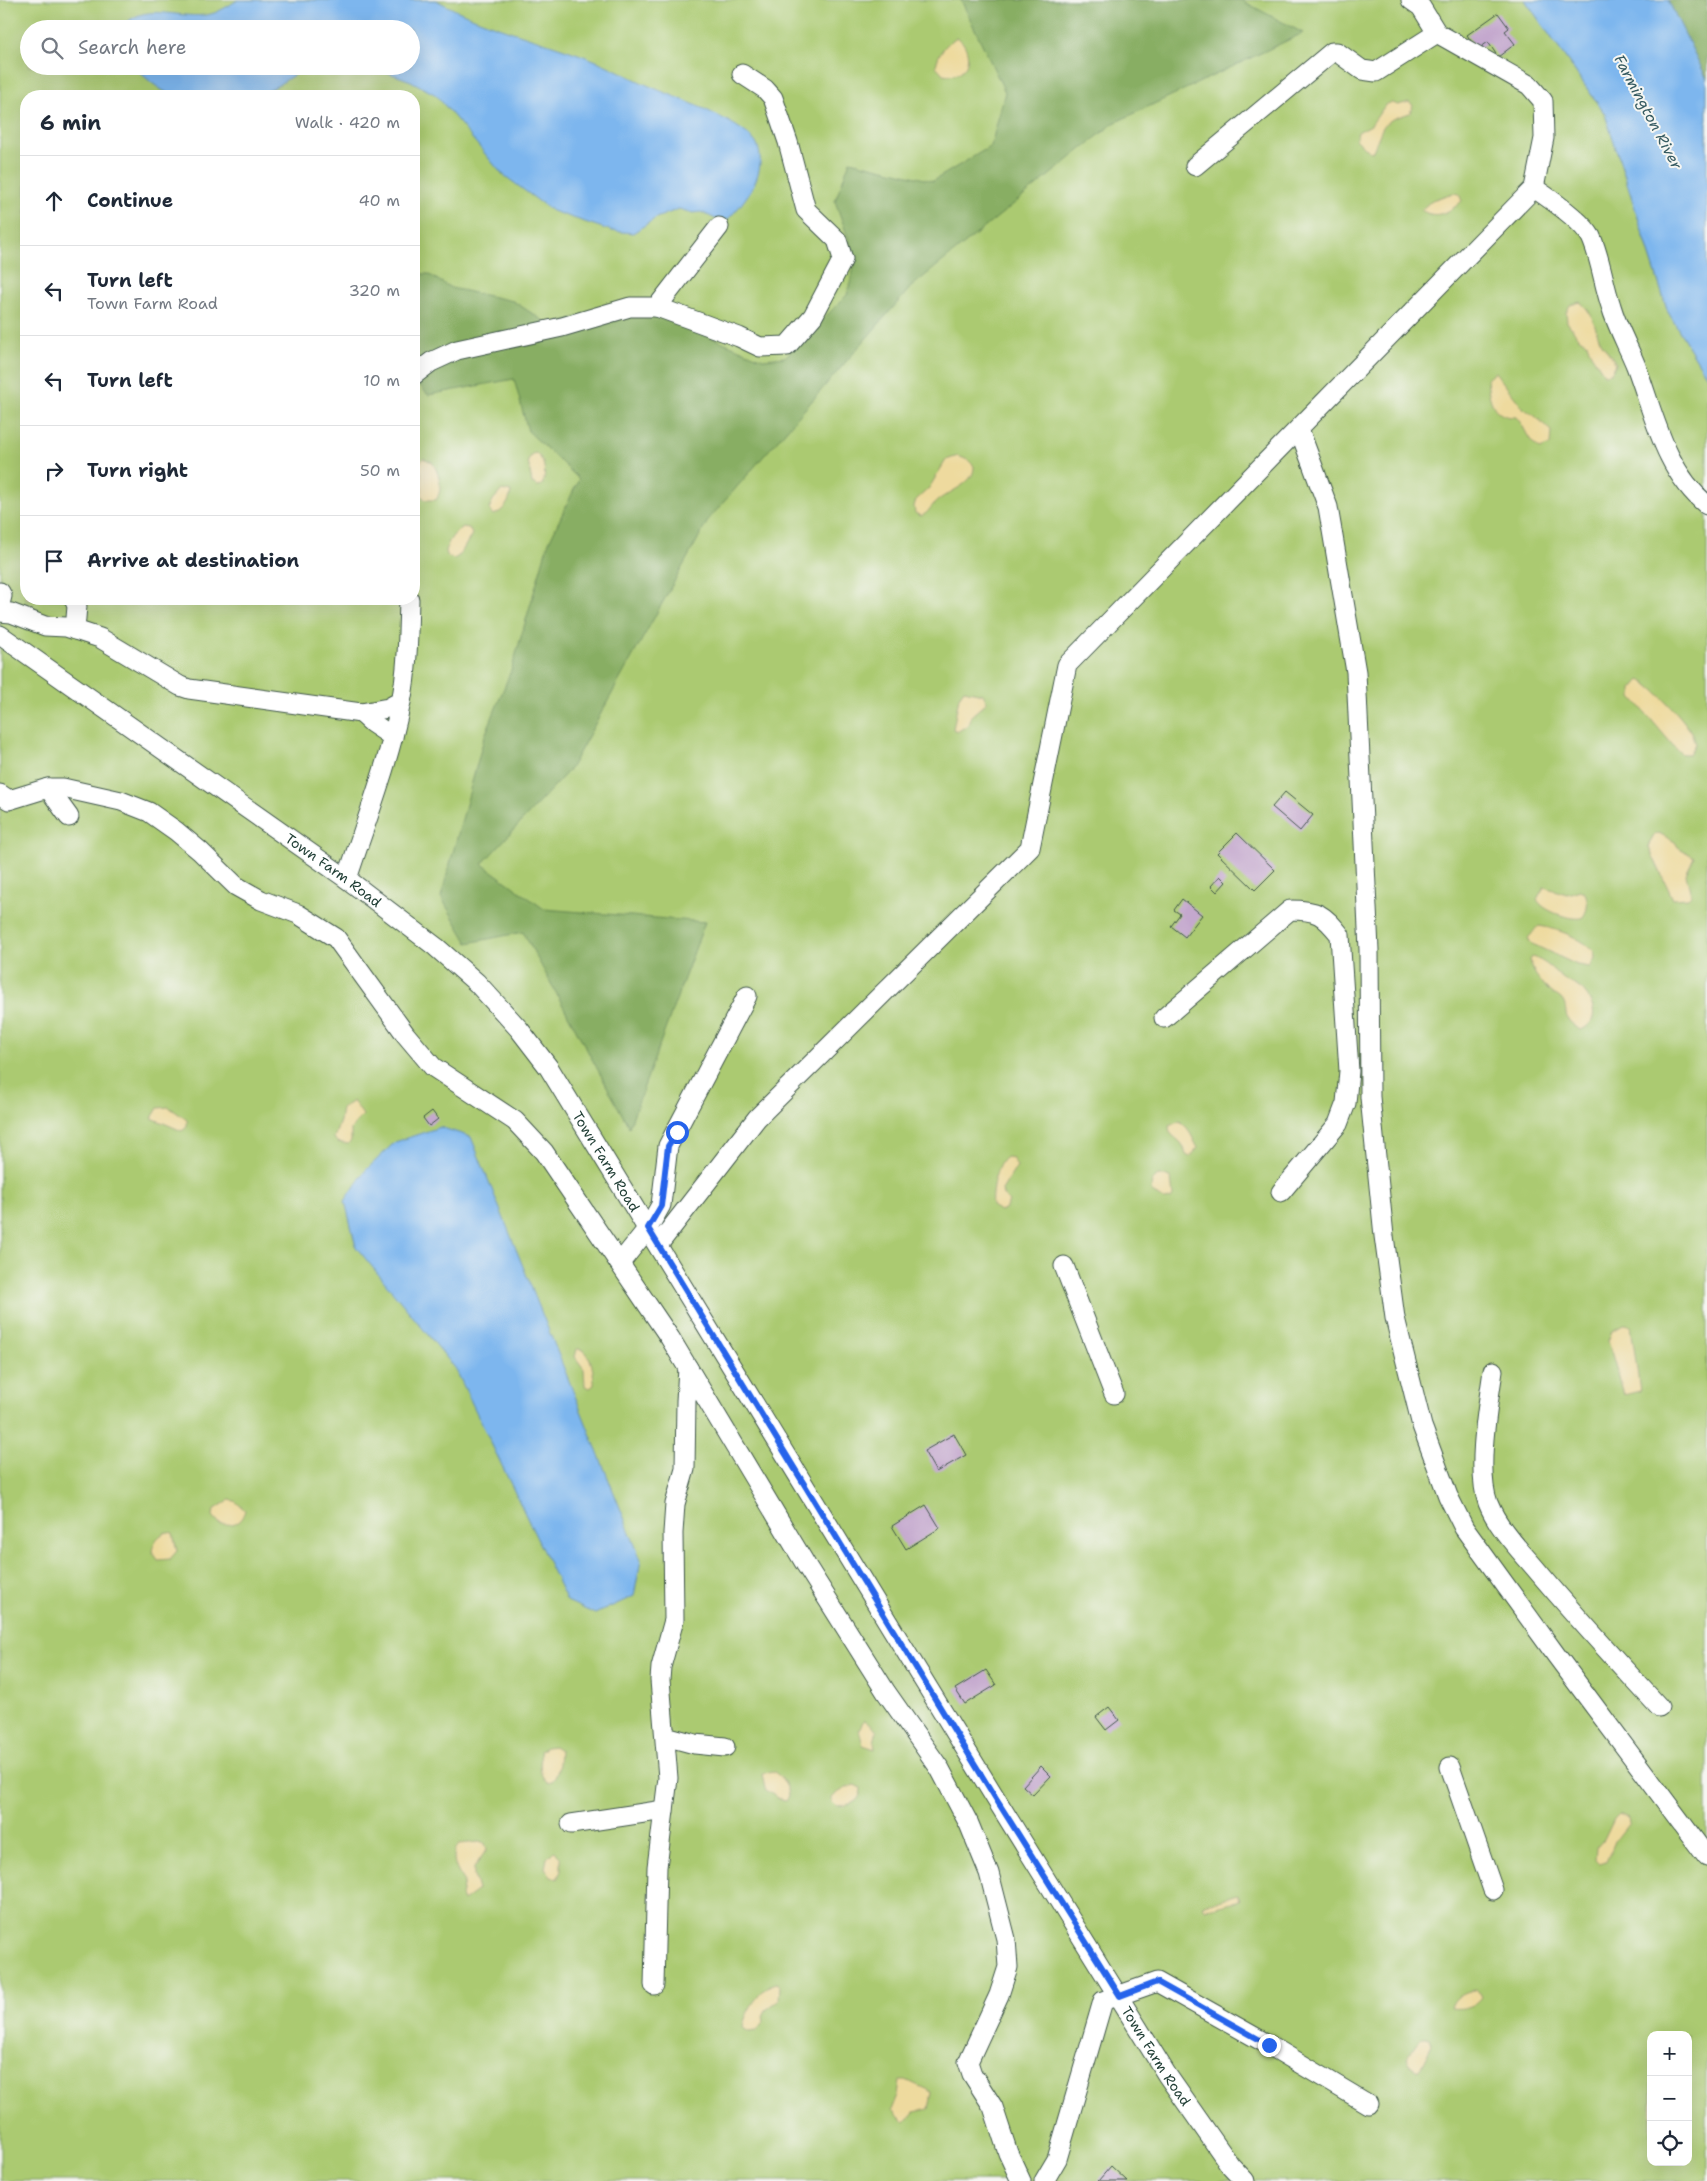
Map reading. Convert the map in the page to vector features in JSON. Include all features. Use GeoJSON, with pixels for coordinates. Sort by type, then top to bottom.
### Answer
{"type":"FeatureCollection","features":[{"type":"Feature","properties":{"kind":"street"},"geometry":{"type":"LineString","coordinates":[[658,1245],[757,1118],[1030,848],[1067,664],[1534,188],[1544,138],[1543,101],[1529,85],[1437,32],[1421,7],[1411,0]]}},
{"type":"Feature","properties":{"kind":"street"},"geometry":{"type":"LineString","coordinates":[[1195,166],[1332,52],[1338,52],[1362,70],[1376,72],[1437,32]]}},
{"type":"Feature","properties":{"kind":"street"},"geometry":{"type":"LineString","coordinates":[[420,370],[431,362],[457,350],[562,327],[630,307],[656,307],[739,337],[760,347],[787,346],[813,316],[843,259],[837,240],[806,210],[788,142],[773,98],[766,89],[742,74]]}},
{"type":"Feature","properties":{"kind":"street"},"geometry":{"type":"LineString","coordinates":[[1534,188],[1560,205],[1590,236],[1611,308],[1636,366],[1662,441],[1678,472],[1694,494],[1707,505]]}},
{"type":"Feature","properties":{"kind":"street"},"geometry":{"type":"LineString","coordinates":[[656,307],[719,227]]}},
{"type":"Feature","properties":{"kind":"street"},"geometry":{"type":"LineString","coordinates":[[1299,429],[1328,507],[1356,672],[1370,950],[1370,1097],[1384,1236],[1395,1318],[1422,1426],[1448,1496],[1464,1528],[1707,1857]]}},
{"type":"Feature","properties":{"kind":"street"},"geometry":{"type":"LineString","coordinates":[[0,592],[2,596],[0,604]]}},
{"type":"Feature","properties":{"kind":"street"},"geometry":{"type":"LineString","coordinates":[[75,630],[77,605]]}},
{"type":"Feature","properties":{"kind":"street"},"geometry":{"type":"LineString","coordinates":[[348,879],[393,737],[401,701],[406,670],[409,605]]}},
{"type":"Feature","properties":{"kind":"street"},"geometry":{"type":"LineString","coordinates":[[0,612],[11,613],[45,626],[75,630],[100,638],[180,686],[189,689],[361,713],[388,708],[401,701]]}},
{"type":"Feature","properties":{"kind":"street","name":"Town Farm Road"},"geometry":{"type":"LineString","coordinates":[[0,634],[348,879],[436,947],[477,983],[519,1029],[549,1068],[980,1774],[1194,2116],[1230,2165],[1245,2181]]}},
{"type":"Feature","properties":{"kind":"street"},"geometry":{"type":"LineString","coordinates":[[361,713],[393,737]]}},
{"type":"Feature","properties":{"kind":"street"},"geometry":{"type":"LineString","coordinates":[[48,788],[69,817]]}},
{"type":"Feature","properties":{"kind":"street"},"geometry":{"type":"LineString","coordinates":[[0,794],[9,800],[48,788],[62,788],[121,800],[149,812],[200,851],[236,886],[261,900],[298,914],[336,938],[406,1035],[433,1067],[515,1121],[544,1152],[670,1338],[836,1613],[886,1692],[940,1769],[969,1824],[989,1873],[1006,1939],[1008,1967],[999,1995],[968,2062],[972,2074],[993,2107],[1008,2154],[1021,2181]]}},
{"type":"Feature","properties":{"kind":"street"},"geometry":{"type":"LineString","coordinates":[[1164,1018],[1290,910],[1311,910],[1327,919],[1340,935],[1349,1072],[1346,1103],[1338,1124],[1281,1192]]}},
{"type":"Feature","properties":{"kind":"street"},"geometry":{"type":"LineString","coordinates":[[620,1262],[648,1228],[661,1206],[668,1146],[747,996]]}},
{"type":"Feature","properties":{"kind":"street"},"geometry":{"type":"LineString","coordinates":[[1064,1266],[1114,1394]]}},
{"type":"Feature","properties":{"kind":"street"},"geometry":{"type":"LineString","coordinates":[[654,1985],[657,1867],[668,1778],[660,1680],[661,1667],[674,1620],[673,1533],[675,1504],[686,1469],[688,1368]]}},
{"type":"Feature","properties":{"kind":"street"},"geometry":{"type":"LineString","coordinates":[[1493,1371],[1485,1428],[1484,1476],[1488,1502],[1500,1526],[1578,1620],[1659,1707]]}},
{"type":"Feature","properties":{"kind":"street"},"geometry":{"type":"LineString","coordinates":[[665,1736],[695,1744],[725,1746]]}},
{"type":"Feature","properties":{"kind":"street"},"geometry":{"type":"LineString","coordinates":[[1450,1767],[1493,1890]]}},
{"type":"Feature","properties":{"kind":"street"},"geometry":{"type":"LineString","coordinates":[[571,1824],[664,1810]]}},
{"type":"Feature","properties":{"kind":"street"},"geometry":{"type":"LineString","coordinates":[[1044,2181],[1057,2159],[1103,2001],[1157,1982],[1269,2045],[1368,2104]]}},
{"type":"Feature","properties":{"kind":"green space"},"geometry":{"type":"Polygon","coordinates":[[[0,0],[1525,0],[1605,114],[1668,312],[1707,377],[1707,2181],[0,2181],[0,0]]]}},
{"type":"Feature","properties":{"kind":"green space"},"geometry":{"type":"Polygon","coordinates":[[[961,0],[1241,0],[1303,33],[1114,123],[911,287],[709,519],[570,769],[482,864],[544,909],[705,922],[629,1127],[523,932],[468,943],[441,897],[484,738],[512,668],[548,544],[579,479],[528,431],[514,379],[428,395],[420,386],[420,274],[428,274],[451,288],[513,301],[550,325],[614,306],[668,319],[763,359],[785,357],[847,295],[856,260],[835,201],[850,161],[933,181],[991,146],[1005,92],[961,0]]]}},
{"type":"Feature","properties":{"kind":"green space"},"geometry":{"type":"Polygon","coordinates":[[[1668,0],[1707,0],[1707,79],[1668,0]]]}},
{"type":"Feature","properties":{"kind":"sand"},"geometry":{"type":"Polygon","coordinates":[[[957,37],[966,49],[967,63],[959,73],[952,75],[943,74],[936,66],[939,57],[946,46],[957,37]]]}},
{"type":"Feature","properties":{"kind":"sand"},"geometry":{"type":"Polygon","coordinates":[[[1409,102],[1413,105],[1410,113],[1393,119],[1384,125],[1373,151],[1369,152],[1356,139],[1358,132],[1371,125],[1386,104],[1398,105],[1409,102]]]}},
{"type":"Feature","properties":{"kind":"sand"},"geometry":{"type":"Polygon","coordinates":[[[1453,193],[1459,194],[1462,201],[1448,211],[1432,214],[1421,210],[1432,200],[1453,193]]]}},
{"type":"Feature","properties":{"kind":"sand"},"geometry":{"type":"Polygon","coordinates":[[[1580,302],[1591,315],[1600,340],[1616,364],[1611,373],[1604,374],[1591,354],[1587,343],[1578,337],[1567,322],[1566,312],[1570,305],[1580,302]]]}},
{"type":"Feature","properties":{"kind":"sand"},"geometry":{"type":"Polygon","coordinates":[[[1495,372],[1523,408],[1551,431],[1550,445],[1540,449],[1529,438],[1516,417],[1502,414],[1493,406],[1487,379],[1495,372]]]}},
{"type":"Feature","properties":{"kind":"sand"},"geometry":{"type":"Polygon","coordinates":[[[536,453],[543,464],[545,472],[542,485],[538,486],[532,483],[528,461],[532,454],[536,453]]]}},
{"type":"Feature","properties":{"kind":"sand"},"geometry":{"type":"Polygon","coordinates":[[[958,456],[968,460],[974,466],[970,478],[940,499],[924,515],[921,516],[915,513],[914,506],[916,500],[929,488],[946,460],[958,456]]]}},
{"type":"Feature","properties":{"kind":"sand"},"geometry":{"type":"Polygon","coordinates":[[[423,458],[432,462],[437,471],[440,491],[436,500],[425,500],[421,495],[420,461],[423,458]]]}},
{"type":"Feature","properties":{"kind":"sand"},"geometry":{"type":"Polygon","coordinates":[[[502,490],[511,492],[509,500],[501,511],[494,515],[489,509],[493,500],[502,490]]]}},
{"type":"Feature","properties":{"kind":"sand"},"geometry":{"type":"Polygon","coordinates":[[[463,527],[469,528],[472,534],[460,555],[454,559],[448,557],[446,552],[449,541],[463,527]]]}},
{"type":"Feature","properties":{"kind":"sand"},"geometry":{"type":"Polygon","coordinates":[[[1640,680],[1665,700],[1689,728],[1695,744],[1689,754],[1682,754],[1676,749],[1632,697],[1632,689],[1640,680]]]}},
{"type":"Feature","properties":{"kind":"sand"},"geometry":{"type":"Polygon","coordinates":[[[964,690],[983,694],[987,702],[971,716],[968,725],[957,732],[953,729],[959,697],[964,690]]]}},
{"type":"Feature","properties":{"kind":"sand"},"geometry":{"type":"Polygon","coordinates":[[[1659,833],[1675,842],[1678,847],[1694,857],[1686,874],[1691,895],[1688,898],[1673,899],[1648,846],[1655,834],[1659,833]]]}},
{"type":"Feature","properties":{"kind":"sand"},"geometry":{"type":"Polygon","coordinates":[[[1544,887],[1567,894],[1580,890],[1585,893],[1587,906],[1582,918],[1564,916],[1544,907],[1537,899],[1544,887]]]}},
{"type":"Feature","properties":{"kind":"sand"},"geometry":{"type":"Polygon","coordinates":[[[1539,926],[1568,934],[1588,946],[1594,951],[1595,958],[1590,967],[1577,965],[1530,943],[1528,938],[1539,926]]]}},
{"type":"Feature","properties":{"kind":"sand"},"geometry":{"type":"Polygon","coordinates":[[[1532,957],[1544,963],[1563,979],[1579,987],[1586,994],[1593,1011],[1591,1022],[1587,1026],[1581,1030],[1570,1021],[1561,999],[1549,991],[1539,980],[1531,965],[1530,960],[1532,957]]]}},
{"type":"Feature","properties":{"kind":"sand"},"geometry":{"type":"Polygon","coordinates":[[[353,1101],[363,1115],[351,1129],[351,1141],[348,1144],[337,1142],[334,1138],[342,1108],[353,1101]]]}},
{"type":"Feature","properties":{"kind":"sand"},"geometry":{"type":"Polygon","coordinates":[[[169,1107],[187,1120],[187,1127],[182,1131],[152,1118],[158,1108],[169,1107]]]}},
{"type":"Feature","properties":{"kind":"sand"},"geometry":{"type":"Polygon","coordinates":[[[1180,1121],[1188,1129],[1198,1148],[1190,1157],[1186,1155],[1184,1147],[1171,1134],[1169,1129],[1169,1126],[1180,1121]]]}},
{"type":"Feature","properties":{"kind":"sand"},"geometry":{"type":"Polygon","coordinates":[[[1007,1157],[1012,1158],[1017,1166],[1002,1190],[1003,1195],[1009,1202],[1005,1209],[1000,1211],[992,1206],[992,1194],[997,1171],[1003,1160],[1007,1157]]]}},
{"type":"Feature","properties":{"kind":"sand"},"geometry":{"type":"Polygon","coordinates":[[[1158,1176],[1165,1176],[1171,1179],[1173,1196],[1171,1199],[1164,1200],[1151,1191],[1152,1181],[1158,1176]]]}},
{"type":"Feature","properties":{"kind":"sand"},"geometry":{"type":"Polygon","coordinates":[[[1625,1324],[1631,1326],[1640,1391],[1624,1395],[1608,1341],[1612,1331],[1625,1324]]]}},
{"type":"Feature","properties":{"kind":"sand"},"geometry":{"type":"Polygon","coordinates":[[[577,1349],[585,1352],[590,1360],[594,1385],[590,1388],[585,1386],[584,1369],[575,1357],[577,1349]]]}},
{"type":"Feature","properties":{"kind":"sand"},"geometry":{"type":"Polygon","coordinates":[[[229,1500],[235,1501],[245,1510],[236,1523],[220,1524],[213,1516],[214,1510],[229,1500]]]}},
{"type":"Feature","properties":{"kind":"sand"},"geometry":{"type":"Polygon","coordinates":[[[166,1532],[173,1533],[177,1551],[170,1559],[158,1560],[152,1551],[156,1540],[166,1532]]]}},
{"type":"Feature","properties":{"kind":"sand"},"geometry":{"type":"Polygon","coordinates":[[[864,1720],[877,1731],[874,1742],[875,1749],[863,1745],[859,1729],[864,1720]]]}},
{"type":"Feature","properties":{"kind":"sand"},"geometry":{"type":"Polygon","coordinates":[[[554,1746],[560,1750],[559,1764],[553,1781],[549,1783],[541,1773],[540,1751],[546,1747],[554,1746]]]}},
{"type":"Feature","properties":{"kind":"sand"},"geometry":{"type":"Polygon","coordinates":[[[772,1771],[786,1785],[789,1796],[786,1800],[777,1798],[765,1789],[762,1774],[772,1771]]]}},
{"type":"Feature","properties":{"kind":"sand"},"geometry":{"type":"Polygon","coordinates":[[[856,1785],[861,1788],[859,1797],[853,1803],[836,1806],[832,1802],[832,1798],[836,1794],[856,1785]]]}},
{"type":"Feature","properties":{"kind":"sand"},"geometry":{"type":"Polygon","coordinates":[[[1619,1814],[1628,1818],[1629,1823],[1615,1841],[1607,1861],[1599,1863],[1596,1860],[1597,1848],[1604,1840],[1614,1819],[1619,1814]]]}},
{"type":"Feature","properties":{"kind":"sand"},"geometry":{"type":"Polygon","coordinates":[[[479,1842],[485,1844],[487,1849],[474,1868],[478,1890],[463,1901],[461,1896],[464,1882],[456,1868],[454,1854],[459,1844],[479,1842]]]}},
{"type":"Feature","properties":{"kind":"sand"},"geometry":{"type":"Polygon","coordinates":[[[554,1851],[561,1858],[561,1871],[557,1879],[551,1876],[545,1868],[547,1858],[554,1851]]]}},
{"type":"Feature","properties":{"kind":"sand"},"geometry":{"type":"Polygon","coordinates":[[[1238,1894],[1240,1900],[1205,1909],[1203,1905],[1238,1894]]]}},
{"type":"Feature","properties":{"kind":"sand"},"geometry":{"type":"Polygon","coordinates":[[[776,1983],[780,1986],[779,2000],[766,2010],[763,2016],[764,2021],[757,2031],[749,2032],[743,2028],[746,2016],[754,2001],[765,1989],[776,1983]]]}},
{"type":"Feature","properties":{"kind":"sand"},"geometry":{"type":"Polygon","coordinates":[[[1475,1990],[1481,1997],[1475,2003],[1464,2008],[1451,2008],[1454,2001],[1460,1995],[1475,1990]]]}},
{"type":"Feature","properties":{"kind":"sand"},"geometry":{"type":"Polygon","coordinates":[[[1422,2037],[1430,2039],[1432,2045],[1419,2071],[1409,2065],[1406,2058],[1422,2037]]]}},
{"type":"Feature","properties":{"kind":"sand"},"geometry":{"type":"Polygon","coordinates":[[[900,2080],[906,2080],[932,2092],[929,2109],[914,2112],[905,2123],[892,2110],[898,2095],[900,2080]]]}},
{"type":"Feature","properties":{"kind":"water"},"geometry":{"type":"Polygon","coordinates":[[[238,0],[436,0],[473,18],[598,62],[730,122],[743,130],[758,147],[760,158],[756,179],[745,199],[724,223],[701,212],[693,213],[679,209],[656,218],[633,233],[612,231],[552,211],[501,173],[436,95],[411,81],[395,75],[420,75],[420,20],[129,20],[149,13],[195,16],[219,11],[238,0]]]}},
{"type":"Feature","properties":{"kind":"water","name":"Farmington River"},"geometry":{"type":"Polygon","coordinates":[[[1525,0],[1668,0],[1707,79],[1707,377],[1668,312],[1605,114],[1525,0]]]}},
{"type":"Feature","properties":{"kind":"water"},"geometry":{"type":"Polygon","coordinates":[[[143,75],[294,75],[269,90],[162,90],[143,75]]]}},
{"type":"Feature","properties":{"kind":"water"},"geometry":{"type":"Polygon","coordinates":[[[440,1127],[471,1137],[641,1560],[634,1596],[595,1614],[567,1601],[455,1368],[356,1247],[345,1201],[365,1171],[395,1142],[440,1127]]]}},
{"type":"Feature","properties":{"kind":"building"},"geometry":{"type":"Polygon","coordinates":[[[1498,13],[1509,28],[1505,31],[1515,44],[1498,57],[1488,42],[1477,50],[1467,35],[1498,13]]]}},
{"type":"Feature","properties":{"kind":"building"},"geometry":{"type":"Polygon","coordinates":[[[1285,792],[1313,815],[1300,831],[1272,807],[1285,792]]]}},
{"type":"Feature","properties":{"kind":"building"},"geometry":{"type":"Polygon","coordinates":[[[1237,833],[1275,870],[1255,890],[1217,853],[1237,833]]]}},
{"type":"Feature","properties":{"kind":"building"},"geometry":{"type":"Polygon","coordinates":[[[1220,876],[1226,882],[1217,892],[1211,886],[1220,876]]]}},
{"type":"Feature","properties":{"kind":"building"},"geometry":{"type":"Polygon","coordinates":[[[1182,899],[1202,915],[1185,937],[1171,926],[1180,914],[1174,910],[1182,899]]]}},
{"type":"Feature","properties":{"kind":"building"},"geometry":{"type":"Polygon","coordinates":[[[432,1111],[438,1119],[429,1126],[423,1118],[432,1111]]]}},
{"type":"Feature","properties":{"kind":"building"},"geometry":{"type":"Polygon","coordinates":[[[954,1434],[966,1455],[936,1472],[924,1451],[954,1434]]]}},
{"type":"Feature","properties":{"kind":"building"},"geometry":{"type":"Polygon","coordinates":[[[926,1505],[940,1528],[906,1549],[892,1526],[926,1505]]]}},
{"type":"Feature","properties":{"kind":"building"},"geometry":{"type":"Polygon","coordinates":[[[986,1670],[996,1685],[965,1704],[955,1689],[986,1670]]]}},
{"type":"Feature","properties":{"kind":"building"},"geometry":{"type":"Polygon","coordinates":[[[1109,1707],[1119,1720],[1106,1730],[1096,1717],[1109,1707]]]}},
{"type":"Feature","properties":{"kind":"building"},"geometry":{"type":"Polygon","coordinates":[[[1041,1766],[1051,1776],[1033,1795],[1023,1786],[1041,1766]]]}},
{"type":"Feature","properties":{"kind":"building"},"geometry":{"type":"Polygon","coordinates":[[[1111,2166],[1127,2181],[1098,2181],[1111,2166]]]}},
{"type":"Feature","properties":{"kind":"route"},"geometry":{"type":"LineString","coordinates":[[677,1132],[668,1146],[661,1206],[648,1228],[996,1799],[1120,1996],[1157,1982],[1269,2045]]}}]}
